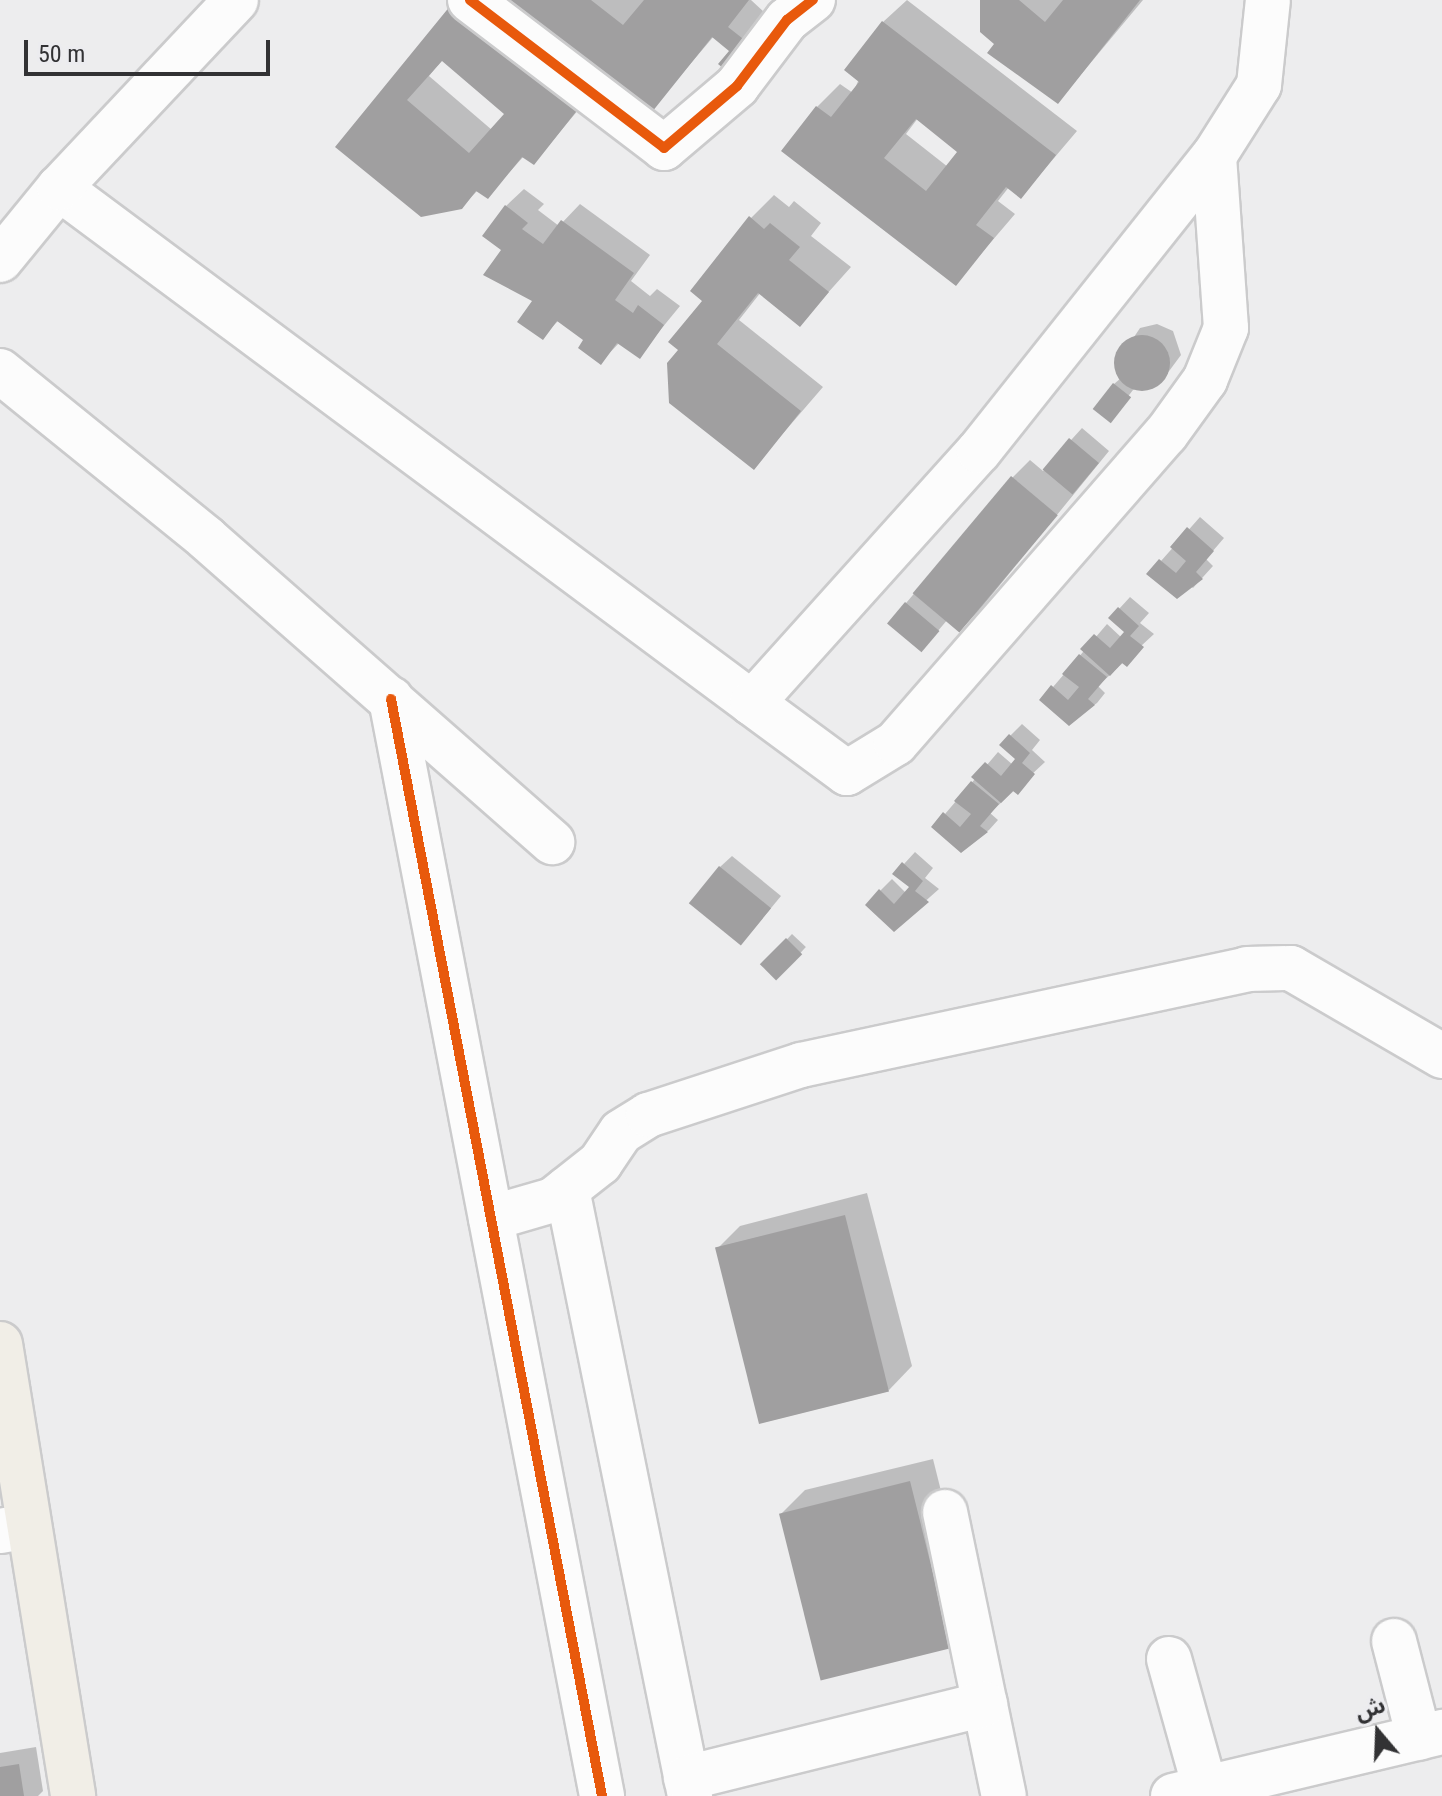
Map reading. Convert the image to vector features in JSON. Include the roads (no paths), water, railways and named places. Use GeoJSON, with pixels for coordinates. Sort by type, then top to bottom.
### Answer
{"type":"FeatureCollection","features":[{"type":"Feature","properties":{"kind":"main road"},"geometry":{"type":"LineString","coordinates":[[0,1344],[15,1528],[73,1796]]}},
{"type":"Feature","properties":{"kind":"street"},"geometry":{"type":"LineString","coordinates":[[0,260],[59,188],[236,0]]}},
{"type":"Feature","properties":{"kind":"street"},"geometry":{"type":"LineString","coordinates":[[470,0],[664,148],[737,86],[787,20],[813,0]]}},
{"type":"Feature","properties":{"kind":"street"},"geometry":{"type":"LineString","coordinates":[[752,703],[979,451],[1214,156],[1259,85],[1268,0]]}},
{"type":"Feature","properties":{"kind":"street"},"geometry":{"type":"LineString","coordinates":[[59,188],[847,773],[896,743],[1166,434],[1205,380],[1226,328],[1214,156]]}},
{"type":"Feature","properties":{"kind":"street"},"geometry":{"type":"LineString","coordinates":[[0,371],[206,538],[552,842]]}},
{"type":"Feature","properties":{"kind":"street"},"geometry":{"type":"LineString","coordinates":[[391,699],[602,1796]]}},
{"type":"Feature","properties":{"kind":"street"},"geometry":{"type":"LineString","coordinates":[[491,1218],[553,1200],[600,1163],[621,1132],[648,1115],[801,1065],[1247,969],[1291,968],[1442,1056]]}},
{"type":"Feature","properties":{"kind":"street"},"geometry":{"type":"LineString","coordinates":[[567,1189],[688,1787],[985,1704]]}},
{"type":"Feature","properties":{"kind":"street"},"geometry":{"type":"LineString","coordinates":[[945,1512],[1004,1796]]}},
{"type":"Feature","properties":{"kind":"street"},"geometry":{"type":"LineString","coordinates":[[1169,1659],[1189,1792],[1431,1735],[1394,1641]]}}]}
